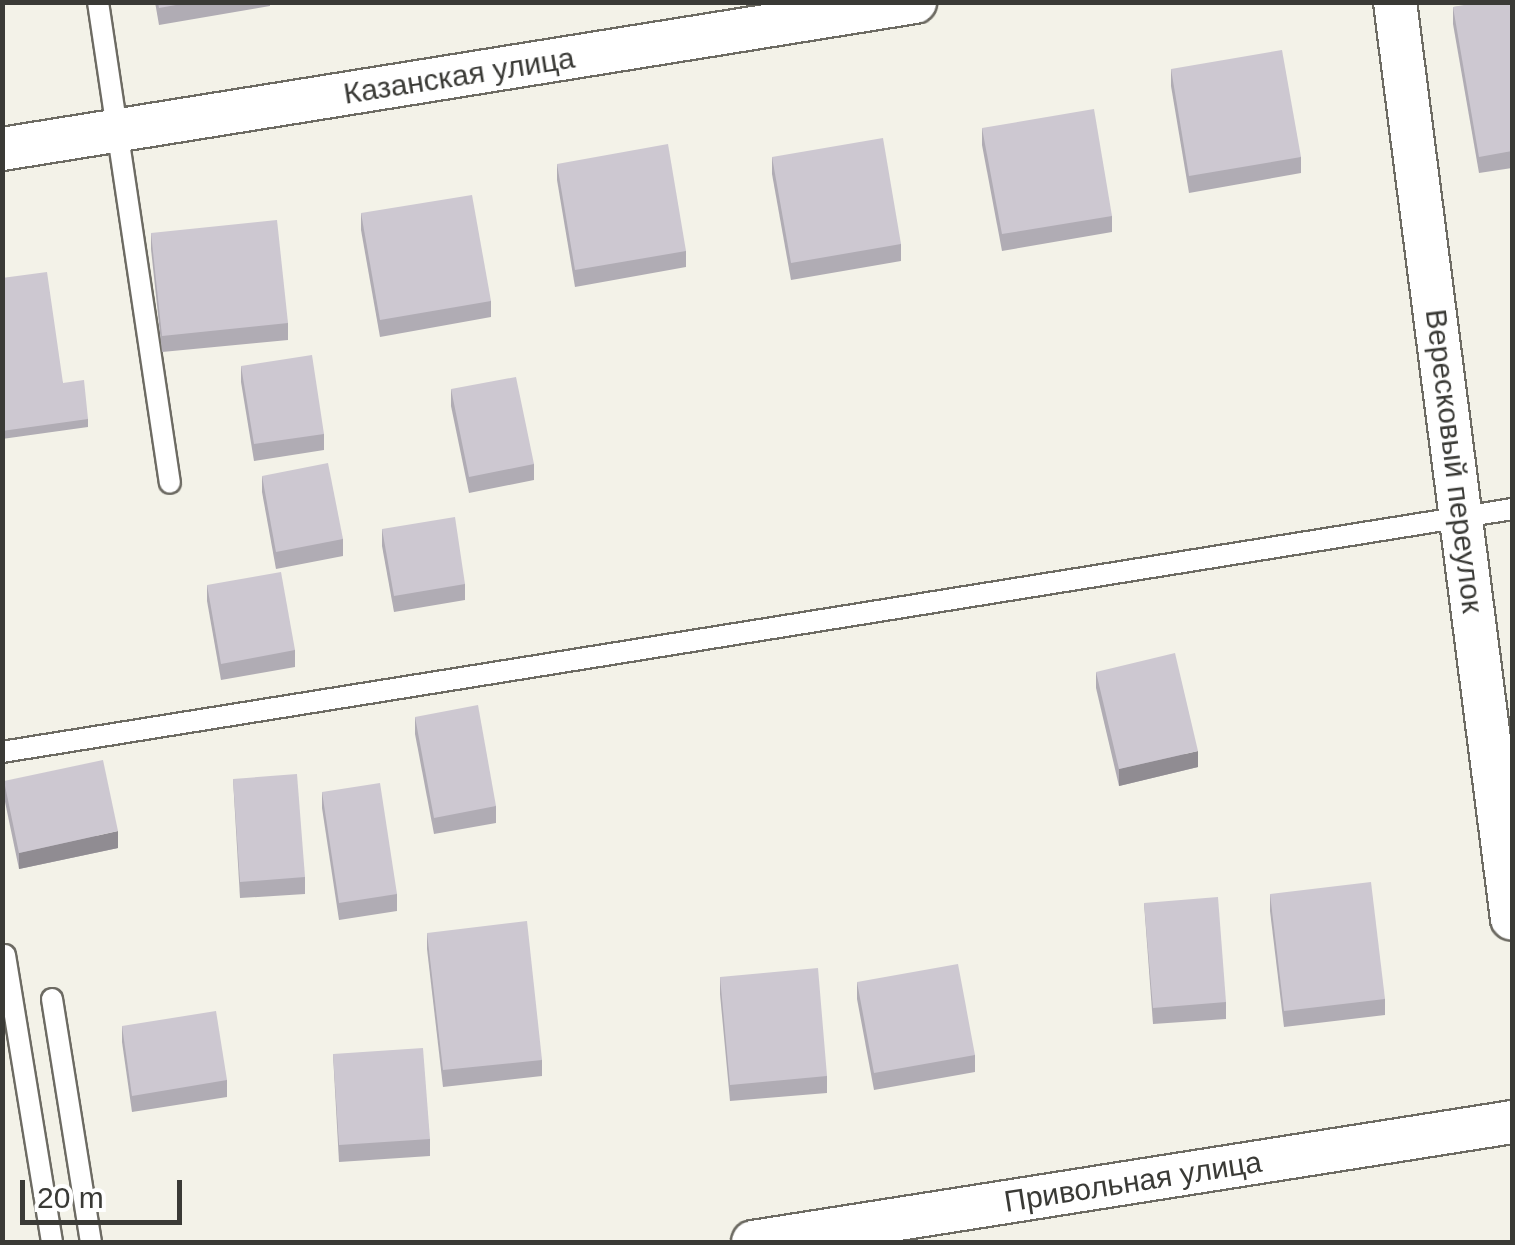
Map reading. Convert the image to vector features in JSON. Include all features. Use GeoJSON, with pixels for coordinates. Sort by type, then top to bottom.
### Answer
{"type":"FeatureCollection","features":[{"type":"Feature","properties":{"kind":"street","name":"Казанская улица"},"geometry":{"type":"LineString","coordinates":[[2,149],[915,2]]}},
{"type":"Feature","properties":{"kind":"street","name":"Вересковый переулок"},"geometry":{"type":"LineString","coordinates":[[1395,2],[1512,919]]}},
{"type":"Feature","properties":{"kind":"street","name":"Привольная улица"},"geometry":{"type":"LineString","coordinates":[[753,1242],[1512,1122]]}},
{"type":"Feature","properties":{"kind":"lane"},"geometry":{"type":"LineString","coordinates":[[98,2],[170,483]]}},
{"type":"Feature","properties":{"kind":"lane"},"geometry":{"type":"LineString","coordinates":[[2,752],[1512,509]]}},
{"type":"Feature","properties":{"kind":"lane"},"geometry":{"type":"LineString","coordinates":[[5,955],[52,1242]]}},
{"type":"Feature","properties":{"kind":"lane"},"geometry":{"type":"LineString","coordinates":[[52,998],[91,1242]]}},
{"type":"Feature","properties":{"kind":"building"},"geometry":{"type":"Polygon","coordinates":[[[158,2],[193,2],[159,8],[158,2]]]}},
{"type":"Feature","properties":{"kind":"building"},"geometry":{"type":"Polygon","coordinates":[[[1512,2],[1512,151],[1479,157],[1453,7],[1512,2]]]}},
{"type":"Feature","properties":{"kind":"building"},"geometry":{"type":"Polygon","coordinates":[[[1282,50],[1301,157],[1189,176],[1171,69],[1282,50]]]}},
{"type":"Feature","properties":{"kind":"building"},"geometry":{"type":"Polygon","coordinates":[[[1094,109],[1112,216],[1002,234],[982,128],[1094,109]]]}},
{"type":"Feature","properties":{"kind":"building"},"geometry":{"type":"Polygon","coordinates":[[[883,138],[901,244],[791,263],[772,157],[883,138]]]}},
{"type":"Feature","properties":{"kind":"building"},"geometry":{"type":"Polygon","coordinates":[[[668,144],[686,251],[575,270],[557,164],[668,144]]]}},
{"type":"Feature","properties":{"kind":"building"},"geometry":{"type":"Polygon","coordinates":[[[472,195],[491,301],[380,320],[361,213],[472,195]]]}},
{"type":"Feature","properties":{"kind":"building"},"geometry":{"type":"Polygon","coordinates":[[[277,220],[288,323],[162,336],[151,233],[277,220]]]}},
{"type":"Feature","properties":{"kind":"building"},"geometry":{"type":"Polygon","coordinates":[[[47,272],[63,383],[84,380],[88,419],[2,431],[2,278],[47,272]]]}},
{"type":"Feature","properties":{"kind":"building"},"geometry":{"type":"Polygon","coordinates":[[[312,355],[324,434],[254,444],[241,366],[312,355]]]}},
{"type":"Feature","properties":{"kind":"building"},"geometry":{"type":"Polygon","coordinates":[[[516,377],[534,464],[469,477],[451,389],[516,377]]]}},
{"type":"Feature","properties":{"kind":"building"},"geometry":{"type":"Polygon","coordinates":[[[328,463],[343,539],[276,552],[262,476],[328,463]]]}},
{"type":"Feature","properties":{"kind":"building"},"geometry":{"type":"Polygon","coordinates":[[[455,517],[465,584],[394,596],[382,529],[455,517]]]}},
{"type":"Feature","properties":{"kind":"building"},"geometry":{"type":"Polygon","coordinates":[[[281,572],[295,650],[221,664],[207,585],[281,572]]]}},
{"type":"Feature","properties":{"kind":"building"},"geometry":{"type":"Polygon","coordinates":[[[1175,653],[1198,751],[1119,769],[1096,672],[1175,653]]]}},
{"type":"Feature","properties":{"kind":"building"},"geometry":{"type":"Polygon","coordinates":[[[478,705],[496,806],[434,818],[415,717],[478,705]]]}},
{"type":"Feature","properties":{"kind":"building"},"geometry":{"type":"Polygon","coordinates":[[[103,760],[118,831],[19,853],[4,781],[103,760]]]}},
{"type":"Feature","properties":{"kind":"building"},"geometry":{"type":"Polygon","coordinates":[[[297,774],[305,877],[240,882],[233,779],[297,774]]]}},
{"type":"Feature","properties":{"kind":"building"},"geometry":{"type":"Polygon","coordinates":[[[380,783],[397,894],[339,903],[322,792],[380,783]]]}},
{"type":"Feature","properties":{"kind":"building"},"geometry":{"type":"Polygon","coordinates":[[[1371,882],[1385,999],[1284,1011],[1270,894],[1371,882]]]}},
{"type":"Feature","properties":{"kind":"building"},"geometry":{"type":"Polygon","coordinates":[[[1218,897],[1226,1002],[1153,1008],[1144,903],[1218,897]]]}},
{"type":"Feature","properties":{"kind":"building"},"geometry":{"type":"Polygon","coordinates":[[[527,921],[542,1060],[443,1070],[427,933],[527,921]]]}},
{"type":"Feature","properties":{"kind":"building"},"geometry":{"type":"Polygon","coordinates":[[[958,964],[975,1055],[874,1073],[857,982],[958,964]]]}},
{"type":"Feature","properties":{"kind":"building"},"geometry":{"type":"Polygon","coordinates":[[[818,968],[827,1076],[730,1085],[720,977],[818,968]]]}},
{"type":"Feature","properties":{"kind":"building"},"geometry":{"type":"Polygon","coordinates":[[[216,1011],[227,1080],[132,1096],[122,1026],[216,1011]]]}},
{"type":"Feature","properties":{"kind":"building"},"geometry":{"type":"Polygon","coordinates":[[[423,1048],[430,1139],[339,1145],[333,1054],[423,1048]]]}}]}
